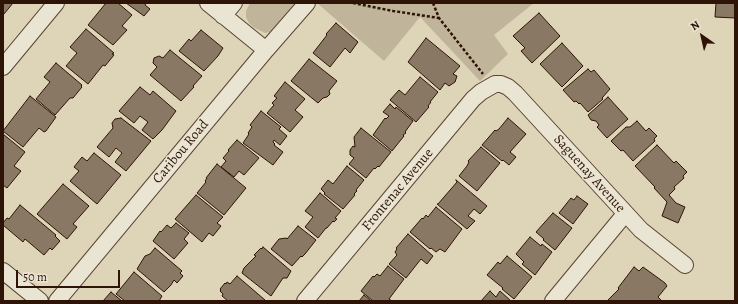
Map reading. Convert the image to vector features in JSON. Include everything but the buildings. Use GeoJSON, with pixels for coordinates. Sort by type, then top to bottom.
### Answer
{"type":"FeatureCollection","features":[{"type":"Feature","properties":{"kind":"street"},"geometry":{"type":"LineString","coordinates":[[3,67],[56,3]]}},
{"type":"Feature","properties":{"kind":"street"},"geometry":{"type":"LineString","coordinates":[[208,3],[266,50]]}},
{"type":"Feature","properties":{"kind":"street"},"geometry":{"type":"LineString","coordinates":[[224,16],[234,3]]}},
{"type":"Feature","properties":{"kind":"street","name":"Caribou Road"},"geometry":{"type":"LineString","coordinates":[[57,301],[266,50],[307,3]]}},
{"type":"Feature","properties":{"kind":"street","name":"Saguenay Avenue"},"geometry":{"type":"LineString","coordinates":[[495,84],[501,84],[515,92],[625,214],[641,230],[685,265]]}},
{"type":"Feature","properties":{"kind":"street","name":"Frontenac Avenue"},"geometry":{"type":"LineString","coordinates":[[305,301],[473,100],[481,92],[495,84]]}},
{"type":"Feature","properties":{"kind":"street"},"geometry":{"type":"LineString","coordinates":[[553,301],[625,214]]}},
{"type":"Feature","properties":{"kind":"street"},"geometry":{"type":"LineString","coordinates":[[3,270],[40,301]]}},
{"type":"Feature","properties":{"kind":"path"},"geometry":{"type":"LineString","coordinates":[[353,3],[439,18]]}},
{"type":"Feature","properties":{"kind":"path"},"geometry":{"type":"LineString","coordinates":[[433,3],[439,18],[484,75],[495,84]]}},
{"type":"Feature","properties":{"kind":"shaded area"},"geometry":{"type":"Polygon","coordinates":[[[250,3],[298,3],[278,27],[265,33],[253,27],[246,17],[246,11],[250,3]]]}},
{"type":"Feature","properties":{"kind":"shaded area"},"geometry":{"type":"Polygon","coordinates":[[[317,3],[534,3],[494,35],[508,54],[480,81],[420,17],[384,61],[317,3]]]}}]}
